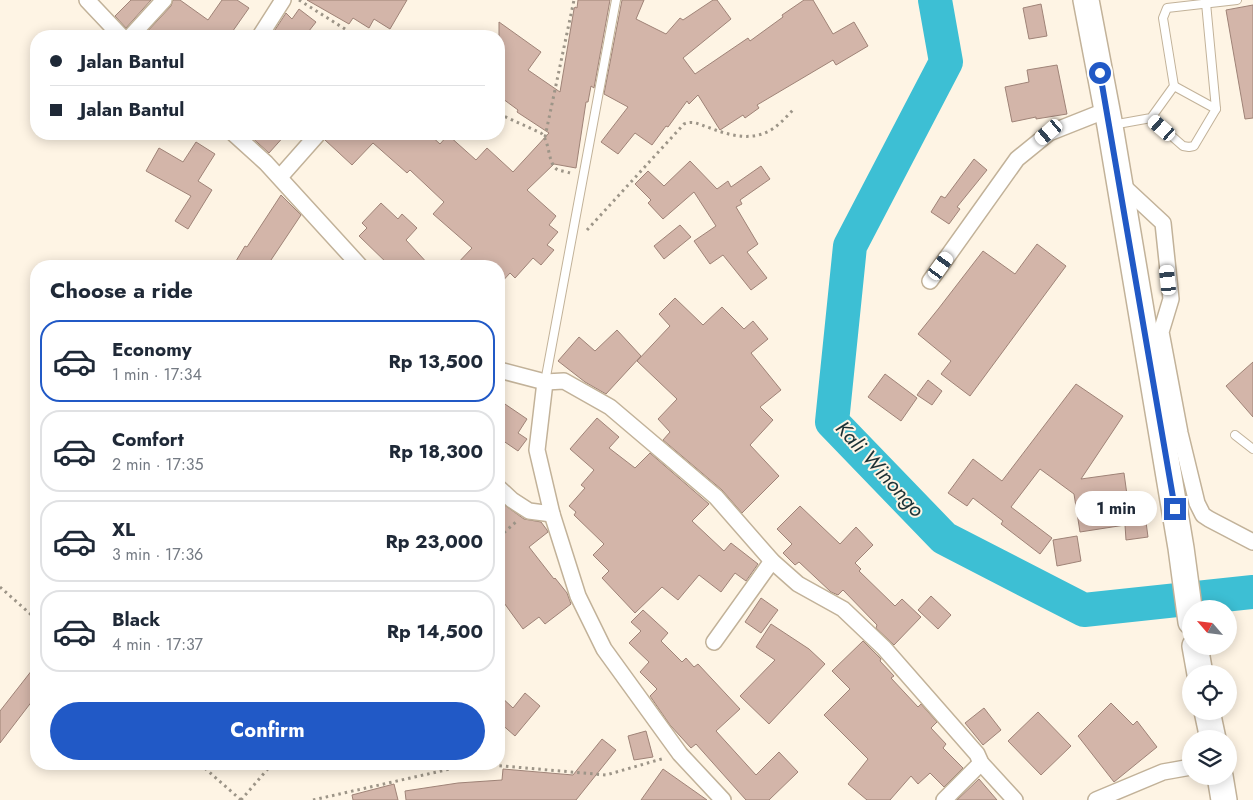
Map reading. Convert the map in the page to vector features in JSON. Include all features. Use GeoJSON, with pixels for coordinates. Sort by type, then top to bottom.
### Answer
{"type":"FeatureCollection","features":[{"type":"Feature","properties":{"kind":"main road"},"geometry":{"type":"LineString","coordinates":[[1086,0],[1120,182],[1153,332],[1188,600]]}},
{"type":"Feature","properties":{"kind":"main road"},"geometry":{"type":"LineString","coordinates":[[1222,785],[1224,800]]}},
{"type":"Feature","properties":{"kind":"street"},"geometry":{"type":"LineString","coordinates":[[87,0],[115,30]]}},
{"type":"Feature","properties":{"kind":"street"},"geometry":{"type":"LineString","coordinates":[[137,30],[164,0]]}},
{"type":"Feature","properties":{"kind":"street"},"geometry":{"type":"LineString","coordinates":[[264,30],[283,0]]}},
{"type":"Feature","properties":{"kind":"street"},"geometry":{"type":"LineString","coordinates":[[930,281],[1018,159],[1049,132],[1109,118]]}},
{"type":"Feature","properties":{"kind":"street"},"geometry":{"type":"LineString","coordinates":[[240,140],[280,177],[355,260]]}},
{"type":"Feature","properties":{"kind":"street"},"geometry":{"type":"LineString","coordinates":[[280,177],[313,140]]}},
{"type":"Feature","properties":{"kind":"street"},"geometry":{"type":"LineString","coordinates":[[1120,182],[1163,223],[1170,298],[1153,332],[1197,503],[1203,515],[1253,542]]}},
{"type":"Feature","properties":{"kind":"street"},"geometry":{"type":"LineString","coordinates":[[505,372],[545,382],[564,381],[610,407],[716,497],[772,561],[798,584],[843,609],[884,648],[977,754],[981,763],[1015,800]]}},
{"type":"Feature","properties":{"kind":"street"},"geometry":{"type":"LineString","coordinates":[[545,382],[537,450],[552,514],[578,596],[604,649],[680,754],[723,800]]}},
{"type":"Feature","properties":{"kind":"street"},"geometry":{"type":"LineString","coordinates":[[505,494],[529,511],[552,514]]}},
{"type":"Feature","properties":{"kind":"street"},"geometry":{"type":"LineString","coordinates":[[714,642],[772,561]]}},
{"type":"Feature","properties":{"kind":"street"},"geometry":{"type":"LineString","coordinates":[[944,800],[981,763]]}},
{"type":"Feature","properties":{"kind":"street"},"geometry":{"type":"LineString","coordinates":[[1096,800],[1163,772],[1182,769]]}},
{"type":"Feature","properties":{"kind":"lane"},"geometry":{"type":"LineString","coordinates":[[545,382],[616,0]]}},
{"type":"Feature","properties":{"kind":"lane"},"geometry":{"type":"LineString","coordinates":[[1151,118],[1174,86],[1164,12],[1166,8],[1237,0]]}},
{"type":"Feature","properties":{"kind":"lane"},"geometry":{"type":"LineString","coordinates":[[1109,118],[1151,118],[1183,146],[1194,146],[1216,109],[1206,3]]}},
{"type":"Feature","properties":{"kind":"lane"},"geometry":{"type":"LineString","coordinates":[[1174,86],[1216,109]]}},
{"type":"Feature","properties":{"kind":"lane"},"geometry":{"type":"LineString","coordinates":[[1236,435],[1253,449]]}},
{"type":"Feature","properties":{"kind":"path"},"geometry":{"type":"LineString","coordinates":[[299,0],[346,30]]}},
{"type":"Feature","properties":{"kind":"path"},"geometry":{"type":"LineString","coordinates":[[574,0],[545,137],[554,166],[558,170],[583,177]]}},
{"type":"Feature","properties":{"kind":"path"},"geometry":{"type":"LineString","coordinates":[[570,249],[684,124],[690,121],[735,136],[758,136],[774,128],[794,110]]}},
{"type":"Feature","properties":{"kind":"path"},"geometry":{"type":"LineString","coordinates":[[505,117],[534,129],[545,137]]}},
{"type":"Feature","properties":{"kind":"path"},"geometry":{"type":"LineString","coordinates":[[505,532],[529,511]]}},
{"type":"Feature","properties":{"kind":"path"},"geometry":{"type":"LineString","coordinates":[[0,587],[30,614]]}},
{"type":"Feature","properties":{"kind":"path"},"geometry":{"type":"LineString","coordinates":[[505,766],[606,775],[680,754]]}},
{"type":"Feature","properties":{"kind":"path"},"geometry":{"type":"LineString","coordinates":[[207,770],[241,800],[267,770]]}},
{"type":"Feature","properties":{"kind":"path"},"geometry":{"type":"LineString","coordinates":[[312,800],[445,770]]}},
{"type":"Feature","properties":{"kind":"building"},"geometry":{"type":"Polygon","coordinates":[[[131,0],[151,0],[126,28],[115,16],[131,0]]]}},
{"type":"Feature","properties":{"kind":"building"},"geometry":{"type":"Polygon","coordinates":[[[173,0],[180,0],[208,20],[222,0],[237,0],[249,8],[234,30],[149,30],[171,6],[173,0]]]}},
{"type":"Feature","properties":{"kind":"building"},"geometry":{"type":"Polygon","coordinates":[[[307,0],[407,0],[390,29],[374,19],[369,28],[353,18],[349,24],[307,0]]]}},
{"type":"Feature","properties":{"kind":"building"},"geometry":{"type":"Polygon","coordinates":[[[578,0],[610,0],[594,88],[591,86],[588,102],[586,102],[576,168],[554,164],[527,190],[556,216],[549,225],[558,232],[547,245],[554,250],[541,265],[533,258],[515,278],[510,273],[505,278],[505,260],[461,260],[472,248],[433,214],[444,202],[410,170],[407,173],[373,143],[352,165],[325,140],[436,140],[440,144],[444,140],[454,140],[476,160],[487,148],[513,172],[549,133],[517,112],[518,110],[505,100],[505,30],[499,30],[499,22],[541,52],[528,70],[560,92],[574,9],[575,7],[577,8],[578,0]]]}},
{"type":"Feature","properties":{"kind":"building"},"geometry":{"type":"Polygon","coordinates":[[[622,0],[644,0],[636,19],[666,34],[680,18],[683,20],[713,0],[717,0],[731,19],[683,58],[695,74],[748,38],[750,41],[804,0],[813,0],[833,34],[854,22],[868,46],[836,65],[833,60],[757,105],[759,108],[745,118],[743,115],[720,130],[698,95],[689,104],[687,101],[652,145],[635,133],[618,154],[601,142],[628,107],[604,94],[622,0]]]}},
{"type":"Feature","properties":{"kind":"building"},"geometry":{"type":"Polygon","coordinates":[[[1041,4],[1047,36],[1029,39],[1023,8],[1041,4]]]}},
{"type":"Feature","properties":{"kind":"building"},"geometry":{"type":"Polygon","coordinates":[[[1253,5],[1253,118],[1245,119],[1226,10],[1253,5]]]}},
{"type":"Feature","properties":{"kind":"building"},"geometry":{"type":"Polygon","coordinates":[[[299,9],[316,22],[310,30],[275,30],[286,13],[292,19],[299,9]]]}},
{"type":"Feature","properties":{"kind":"building"},"geometry":{"type":"Polygon","coordinates":[[[1057,65],[1067,114],[1012,122],[1005,87],[1029,82],[1027,70],[1057,65]]]}},
{"type":"Feature","properties":{"kind":"building"},"geometry":{"type":"Polygon","coordinates":[[[255,140],[281,140],[269,153],[255,140]]]}},
{"type":"Feature","properties":{"kind":"building"},"geometry":{"type":"Polygon","coordinates":[[[196,142],[215,154],[198,181],[212,190],[188,229],[175,221],[191,196],[146,171],[159,148],[183,162],[196,142]]]}},
{"type":"Feature","properties":{"kind":"building"},"geometry":{"type":"Polygon","coordinates":[[[974,159],[987,170],[957,207],[960,209],[949,224],[931,212],[941,196],[945,198],[974,159]]]}},
{"type":"Feature","properties":{"kind":"building"},"geometry":{"type":"Polygon","coordinates":[[[690,161],[717,189],[728,181],[731,187],[761,166],[770,179],[740,200],[742,204],[736,207],[758,244],[747,252],[767,278],[751,290],[723,255],[710,264],[694,241],[716,226],[694,192],[663,219],[648,203],[651,200],[635,184],[648,171],[664,186],[690,161]]]}},
{"type":"Feature","properties":{"kind":"building"},"geometry":{"type":"Polygon","coordinates":[[[281,195],[301,215],[271,260],[237,260],[245,246],[247,247],[281,195]]]}},
{"type":"Feature","properties":{"kind":"building"},"geometry":{"type":"Polygon","coordinates":[[[381,203],[398,219],[402,214],[417,228],[406,240],[424,260],[384,260],[359,236],[367,228],[362,223],[381,203]]]}},
{"type":"Feature","properties":{"kind":"building"},"geometry":{"type":"Polygon","coordinates":[[[680,225],[691,237],[664,259],[654,246],[680,225]]]}},
{"type":"Feature","properties":{"kind":"building"},"geometry":{"type":"Polygon","coordinates":[[[1037,244],[1066,266],[970,396],[941,374],[951,361],[918,334],[983,251],[1015,274],[1037,244]]]}},
{"type":"Feature","properties":{"kind":"building"},"geometry":{"type":"Polygon","coordinates":[[[675,298],[703,325],[722,307],[744,329],[753,321],[768,339],[751,353],[781,390],[760,407],[773,420],[750,445],[779,476],[742,513],[722,490],[663,440],[670,432],[658,419],[677,399],[637,361],[670,326],[659,314],[675,298]]]}},
{"type":"Feature","properties":{"kind":"building"},"geometry":{"type":"Polygon","coordinates":[[[617,330],[641,356],[606,394],[585,382],[558,361],[579,337],[595,351],[617,330]]]}},
{"type":"Feature","properties":{"kind":"building"},"geometry":{"type":"Polygon","coordinates":[[[1253,362],[1253,417],[1226,386],[1253,362]]]}},
{"type":"Feature","properties":{"kind":"building"},"geometry":{"type":"Polygon","coordinates":[[[885,374],[917,398],[901,421],[868,397],[885,374]]]}},
{"type":"Feature","properties":{"kind":"building"},"geometry":{"type":"Polygon","coordinates":[[[928,380],[942,391],[932,405],[917,395],[928,380]]]}},
{"type":"Feature","properties":{"kind":"building"},"geometry":{"type":"Polygon","coordinates":[[[1076,384],[1123,416],[1081,479],[1124,473],[1131,524],[1146,522],[1148,537],[1126,540],[1125,525],[1080,532],[1074,494],[1040,469],[1011,507],[1052,538],[1040,554],[1001,524],[1003,521],[973,498],[967,506],[948,493],[973,459],[1002,481],[1076,384]]]}},
{"type":"Feature","properties":{"kind":"building"},"geometry":{"type":"Polygon","coordinates":[[[505,404],[527,419],[518,433],[527,439],[518,451],[505,442],[505,404]]]}},
{"type":"Feature","properties":{"kind":"building"},"geometry":{"type":"Polygon","coordinates":[[[597,418],[619,437],[609,448],[635,468],[650,453],[709,504],[692,521],[724,551],[731,543],[758,564],[746,581],[735,573],[721,592],[699,575],[678,600],[662,587],[635,613],[602,578],[609,571],[593,555],[604,544],[574,515],[576,512],[569,506],[585,488],[581,485],[594,470],[570,449],[597,418]]]}},
{"type":"Feature","properties":{"kind":"building"},"geometry":{"type":"Polygon","coordinates":[[[505,505],[524,519],[541,522],[548,532],[529,547],[567,593],[571,604],[545,624],[539,617],[523,629],[505,604],[505,505]]]}},
{"type":"Feature","properties":{"kind":"building"},"geometry":{"type":"Polygon","coordinates":[[[800,506],[840,544],[856,527],[873,545],[855,563],[861,569],[859,571],[895,606],[902,599],[921,617],[894,645],[876,628],[877,625],[843,590],[838,595],[831,592],[799,562],[795,565],[783,553],[792,544],[777,529],[800,506]]]}},
{"type":"Feature","properties":{"kind":"building"},"geometry":{"type":"Polygon","coordinates":[[[1077,536],[1081,561],[1057,566],[1053,540],[1077,536]]]}},
{"type":"Feature","properties":{"kind":"building"},"geometry":{"type":"Polygon","coordinates":[[[931,596],[951,615],[938,629],[918,610],[931,596]]]}},
{"type":"Feature","properties":{"kind":"building"},"geometry":{"type":"Polygon","coordinates":[[[761,598],[778,610],[761,633],[745,622],[761,598]]]}},
{"type":"Feature","properties":{"kind":"building"},"geometry":{"type":"Polygon","coordinates":[[[643,610],[668,633],[661,641],[682,662],[686,658],[694,667],[698,664],[740,709],[716,731],[756,775],[779,752],[798,772],[769,800],[746,800],[696,744],[691,748],[670,725],[650,696],[657,689],[640,672],[649,662],[629,643],[641,631],[631,622],[643,610]]]}},
{"type":"Feature","properties":{"kind":"building"},"geometry":{"type":"Polygon","coordinates":[[[771,624],[809,649],[825,664],[769,724],[740,696],[775,660],[756,647],[771,624]]]}},
{"type":"Feature","properties":{"kind":"building"},"geometry":{"type":"Polygon","coordinates":[[[863,641],[881,659],[880,661],[894,676],[891,678],[918,707],[921,704],[937,722],[931,728],[946,744],[943,748],[963,768],[944,787],[930,773],[918,784],[911,776],[890,800],[867,800],[848,784],[868,759],[824,715],[850,689],[832,671],[863,641]]]}},
{"type":"Feature","properties":{"kind":"building"},"geometry":{"type":"Polygon","coordinates":[[[30,673],[30,704],[0,743],[0,711],[30,673]]]}},
{"type":"Feature","properties":{"kind":"building"},"geometry":{"type":"Polygon","coordinates":[[[525,693],[540,706],[515,736],[505,727],[505,701],[513,708],[525,693]]]}},
{"type":"Feature","properties":{"kind":"building"},"geometry":{"type":"Polygon","coordinates":[[[1111,703],[1133,725],[1137,721],[1157,747],[1114,782],[1078,736],[1111,703]]]}},
{"type":"Feature","properties":{"kind":"building"},"geometry":{"type":"Polygon","coordinates":[[[984,708],[1001,730],[983,745],[965,723],[984,708]]]}},
{"type":"Feature","properties":{"kind":"building"},"geometry":{"type":"Polygon","coordinates":[[[1038,712],[1071,746],[1041,775],[1008,741],[1038,712]]]}},
{"type":"Feature","properties":{"kind":"building"},"geometry":{"type":"Polygon","coordinates":[[[646,731],[653,757],[634,760],[628,736],[646,731]]]}},
{"type":"Feature","properties":{"kind":"building"},"geometry":{"type":"Polygon","coordinates":[[[602,739],[616,750],[576,800],[406,800],[405,791],[458,783],[502,780],[503,770],[505,769],[573,775],[602,739]]]}},
{"type":"Feature","properties":{"kind":"building"},"geometry":{"type":"Polygon","coordinates":[[[663,769],[707,800],[641,800],[663,769]]]}},
{"type":"Feature","properties":{"kind":"building"},"geometry":{"type":"Polygon","coordinates":[[[979,779],[997,800],[957,800],[979,779]]]}},
{"type":"Feature","properties":{"kind":"building"},"geometry":{"type":"Polygon","coordinates":[[[394,784],[398,800],[353,800],[352,795],[394,784]]]}},
{"type":"Feature","properties":{"kind":"waterway","name":"Kali Winongo"},"geometry":{"type":"LineString","coordinates":[[935,0],[946,62],[850,246],[832,422],[944,538],[1084,610],[1253,592]]}},
{"type":"Feature","properties":{"kind":"route"},"geometry":{"type":"LineString","coordinates":[[1100,73],[1175,509]]}}]}
